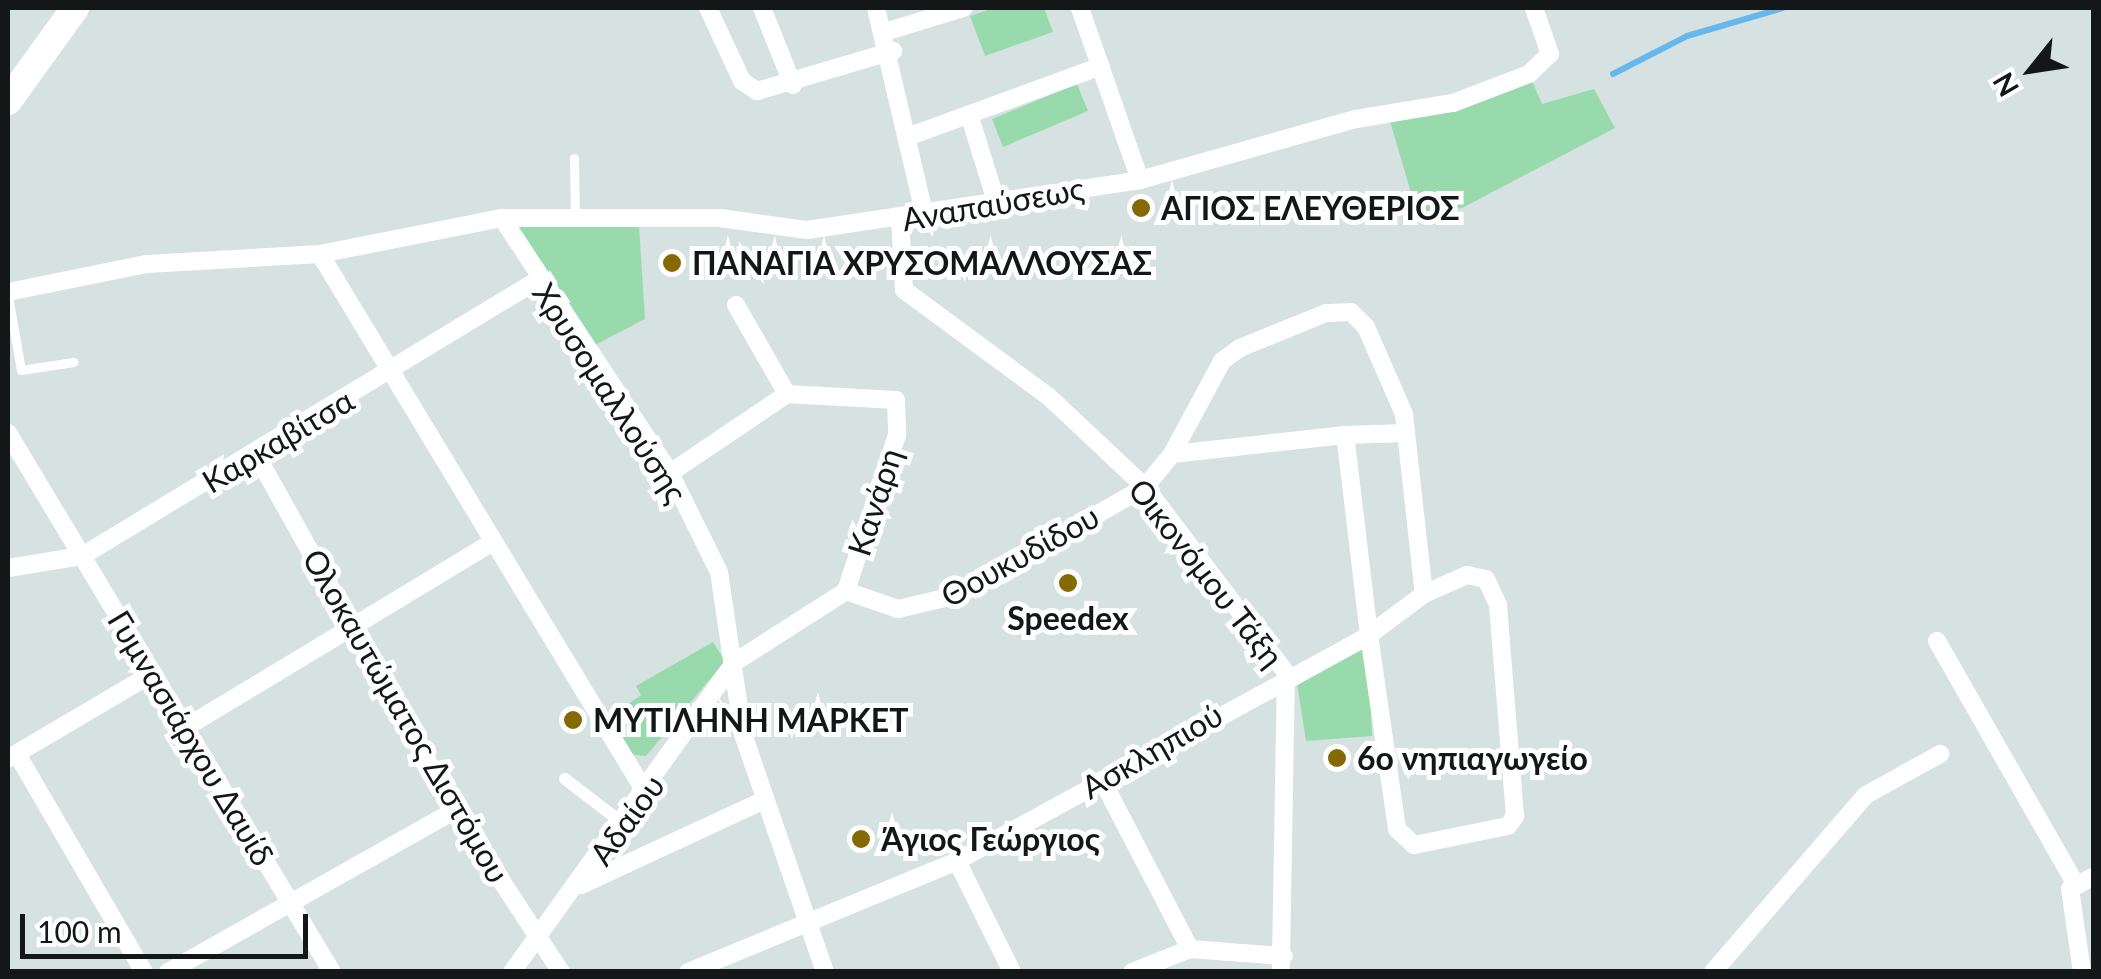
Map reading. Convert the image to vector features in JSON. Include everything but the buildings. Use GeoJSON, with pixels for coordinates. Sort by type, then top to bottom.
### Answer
{"type":"FeatureCollection","features":[{"type":"Feature","properties":{"kind":"main road"},"geometry":{"type":"LineString","coordinates":[[12,87],[74,8]]}},
{"type":"Feature","properties":{"kind":"street"},"geometry":{"type":"LineString","coordinates":[[708,8],[742,81],[757,92],[793,85],[893,51]]}},
{"type":"Feature","properties":{"kind":"street"},"geometry":{"type":"LineString","coordinates":[[762,8],[793,85]]}},
{"type":"Feature","properties":{"kind":"street"},"geometry":{"type":"LineString","coordinates":[[876,8],[893,51],[924,212]]}},
{"type":"Feature","properties":{"kind":"street"},"geometry":{"type":"LineString","coordinates":[[886,32],[960,8]]}},
{"type":"Feature","properties":{"kind":"street"},"geometry":{"type":"LineString","coordinates":[[1080,8],[1140,180]]}},
{"type":"Feature","properties":{"kind":"street","name":"Αναπαύσεως"},"geometry":{"type":"LineString","coordinates":[[8,294],[147,264],[320,254],[502,218],[720,218],[806,230],[900,220],[924,212],[1140,180],[1356,118],[1453,103],[1529,74],[1550,54],[1534,8]]}},
{"type":"Feature","properties":{"kind":"street"},"geometry":{"type":"LineString","coordinates":[[910,136],[1101,66]]}},
{"type":"Feature","properties":{"kind":"street"},"geometry":{"type":"LineString","coordinates":[[969,114],[996,201]]}},
{"type":"Feature","properties":{"kind":"street","name":"Χρυσομαλλούσης"},"geometry":{"type":"LineString","coordinates":[[502,218],[536,281],[670,473],[719,572],[762,801],[826,972]]}},
{"type":"Feature","properties":{"kind":"street","name":"Οικονόμου Τάξη"},"geometry":{"type":"LineString","coordinates":[[900,220],[904,290],[1048,396],[1145,487],[1286,674],[1283,964]]}},
{"type":"Feature","properties":{"kind":"street"},"geometry":{"type":"LineString","coordinates":[[320,254],[490,544],[647,795]]}},
{"type":"Feature","properties":{"kind":"street","name":"Καρκαβίτσα"},"geometry":{"type":"LineString","coordinates":[[8,568],[82,556],[258,458],[536,281]]}},
{"type":"Feature","properties":{"kind":"street"},"geometry":{"type":"LineString","coordinates":[[670,473],[787,394],[736,305]]}},
{"type":"Feature","properties":{"kind":"street"},"geometry":{"type":"LineString","coordinates":[[1145,487],[1172,454],[1222,361],[1326,313],[1351,312],[1366,327],[1406,433],[1424,594]]}},
{"type":"Feature","properties":{"kind":"street","name":"Κανάρη"},"geometry":{"type":"LineString","coordinates":[[787,394],[896,400],[897,435],[846,591]]}},
{"type":"Feature","properties":{"kind":"street","name":"Γυμνασιάρχου Δαυίδ"},"geometry":{"type":"LineString","coordinates":[[8,432],[150,675],[332,972]]}},
{"type":"Feature","properties":{"kind":"street"},"geometry":{"type":"LineString","coordinates":[[1172,454],[1345,435],[1406,433]]}},
{"type":"Feature","properties":{"kind":"street"},"geometry":{"type":"LineString","coordinates":[[1345,435],[1369,634]]}},
{"type":"Feature","properties":{"kind":"street","name":"Ολοκαυτώματος Διστόμου"},"geometry":{"type":"LineString","coordinates":[[258,458],[350,629],[455,810],[561,972]]}},
{"type":"Feature","properties":{"kind":"street","name":"Θουκυδίδου"},"geometry":{"type":"LineString","coordinates":[[846,591],[924,608],[1145,487]]}},
{"type":"Feature","properties":{"kind":"street"},"geometry":{"type":"LineString","coordinates":[[184,729],[490,544]]}},
{"type":"Feature","properties":{"kind":"street","name":"Ασκληπιού"},"geometry":{"type":"LineString","coordinates":[[688,972],[807,918],[957,861],[1286,674],[1369,634],[1424,594],[1467,575],[1494,588],[1516,816],[1498,834],[1404,840],[1369,634]]}},
{"type":"Feature","properties":{"kind":"street"},"geometry":{"type":"LineString","coordinates":[[734,662],[846,591]]}},
{"type":"Feature","properties":{"kind":"street"},"geometry":{"type":"LineString","coordinates":[[1937,641],[2084,879],[2070,914],[2082,972]]}},
{"type":"Feature","properties":{"kind":"street","name":"Αδαίου"},"geometry":{"type":"LineString","coordinates":[[512,972],[536,933],[578,886],[647,795],[734,662]]}},
{"type":"Feature","properties":{"kind":"street"},"geometry":{"type":"LineString","coordinates":[[144,972],[12,757],[150,675]]}},
{"type":"Feature","properties":{"kind":"street"},"geometry":{"type":"LineString","coordinates":[[1714,971],[1866,795],[1940,754]]}},
{"type":"Feature","properties":{"kind":"street"},"geometry":{"type":"LineString","coordinates":[[565,779],[625,825]]}},
{"type":"Feature","properties":{"kind":"street"},"geometry":{"type":"LineString","coordinates":[[1102,780],[1190,949]]}},
{"type":"Feature","properties":{"kind":"street"},"geometry":{"type":"LineString","coordinates":[[578,886],[762,801]]}},
{"type":"Feature","properties":{"kind":"street"},"geometry":{"type":"LineString","coordinates":[[168,972],[455,810]]}},
{"type":"Feature","properties":{"kind":"street"},"geometry":{"type":"LineString","coordinates":[[957,861],[1012,972]]}},
{"type":"Feature","properties":{"kind":"street"},"geometry":{"type":"LineString","coordinates":[[1132,972],[1190,949],[1283,964]]}},
{"type":"Feature","properties":{"kind":"lane"},"geometry":{"type":"LineString","coordinates":[[574,158],[576,219]]}},
{"type":"Feature","properties":{"kind":"lane"},"geometry":{"type":"LineString","coordinates":[[8,294],[21,370],[73,362]]}},
{"type":"Feature","properties":{"kind":"green space"},"geometry":{"type":"Polygon","coordinates":[[[994,8],[1044,8],[1053,32],[985,56],[970,16],[994,8]]]}},
{"type":"Feature","properties":{"kind":"green space"},"geometry":{"type":"Polygon","coordinates":[[[1529,74],[1542,104],[1594,89],[1615,128],[1462,208],[1417,213],[1389,118],[1529,74]]]}},
{"type":"Feature","properties":{"kind":"green space"},"geometry":{"type":"Polygon","coordinates":[[[1077,84],[1088,111],[1003,147],[992,119],[1077,84]]]}},
{"type":"Feature","properties":{"kind":"green space"},"geometry":{"type":"Polygon","coordinates":[[[511,222],[639,225],[645,319],[587,349],[511,222]]]}},
{"type":"Feature","properties":{"kind":"green space"},"geometry":{"type":"Polygon","coordinates":[[[713,642],[725,661],[646,756],[629,754],[607,719],[641,695],[636,686],[713,642]]]}},
{"type":"Feature","properties":{"kind":"green space"},"geometry":{"type":"Polygon","coordinates":[[[1359,645],[1369,659],[1372,736],[1306,741],[1297,683],[1359,645]]]}},
{"type":"Feature","properties":{"kind":"waterway"},"geometry":{"type":"LineString","coordinates":[[1613,74],[1687,36],[1783,8]]}},
{"type":"Feature","properties":{"kind":"place","name":"ΑΓΙΟΣ ΕΛΕΥΘΕΡΙΟΣ"},"geometry":{"type":"Point","coordinates":[1141,208]}},
{"type":"Feature","properties":{"kind":"place","name":"ΠΑΝΑΓΙΑ ΧΡΥΣΟΜΑΛΛΟΥΣΑΣ"},"geometry":{"type":"Point","coordinates":[672,263]}},
{"type":"Feature","properties":{"kind":"place","name":"Speedex"},"geometry":{"type":"Point","coordinates":[1068,583]}},
{"type":"Feature","properties":{"kind":"place","name":"ΜΥΤΙΛΗΝΗ ΜΑΡΚΕΤ"},"geometry":{"type":"Point","coordinates":[573,720]}},
{"type":"Feature","properties":{"kind":"place","name":"6ο νηπιαγωγείο"},"geometry":{"type":"Point","coordinates":[1337,758]}},
{"type":"Feature","properties":{"kind":"place","name":"Άγιος Γεώργιος"},"geometry":{"type":"Point","coordinates":[861,839]}}]}
